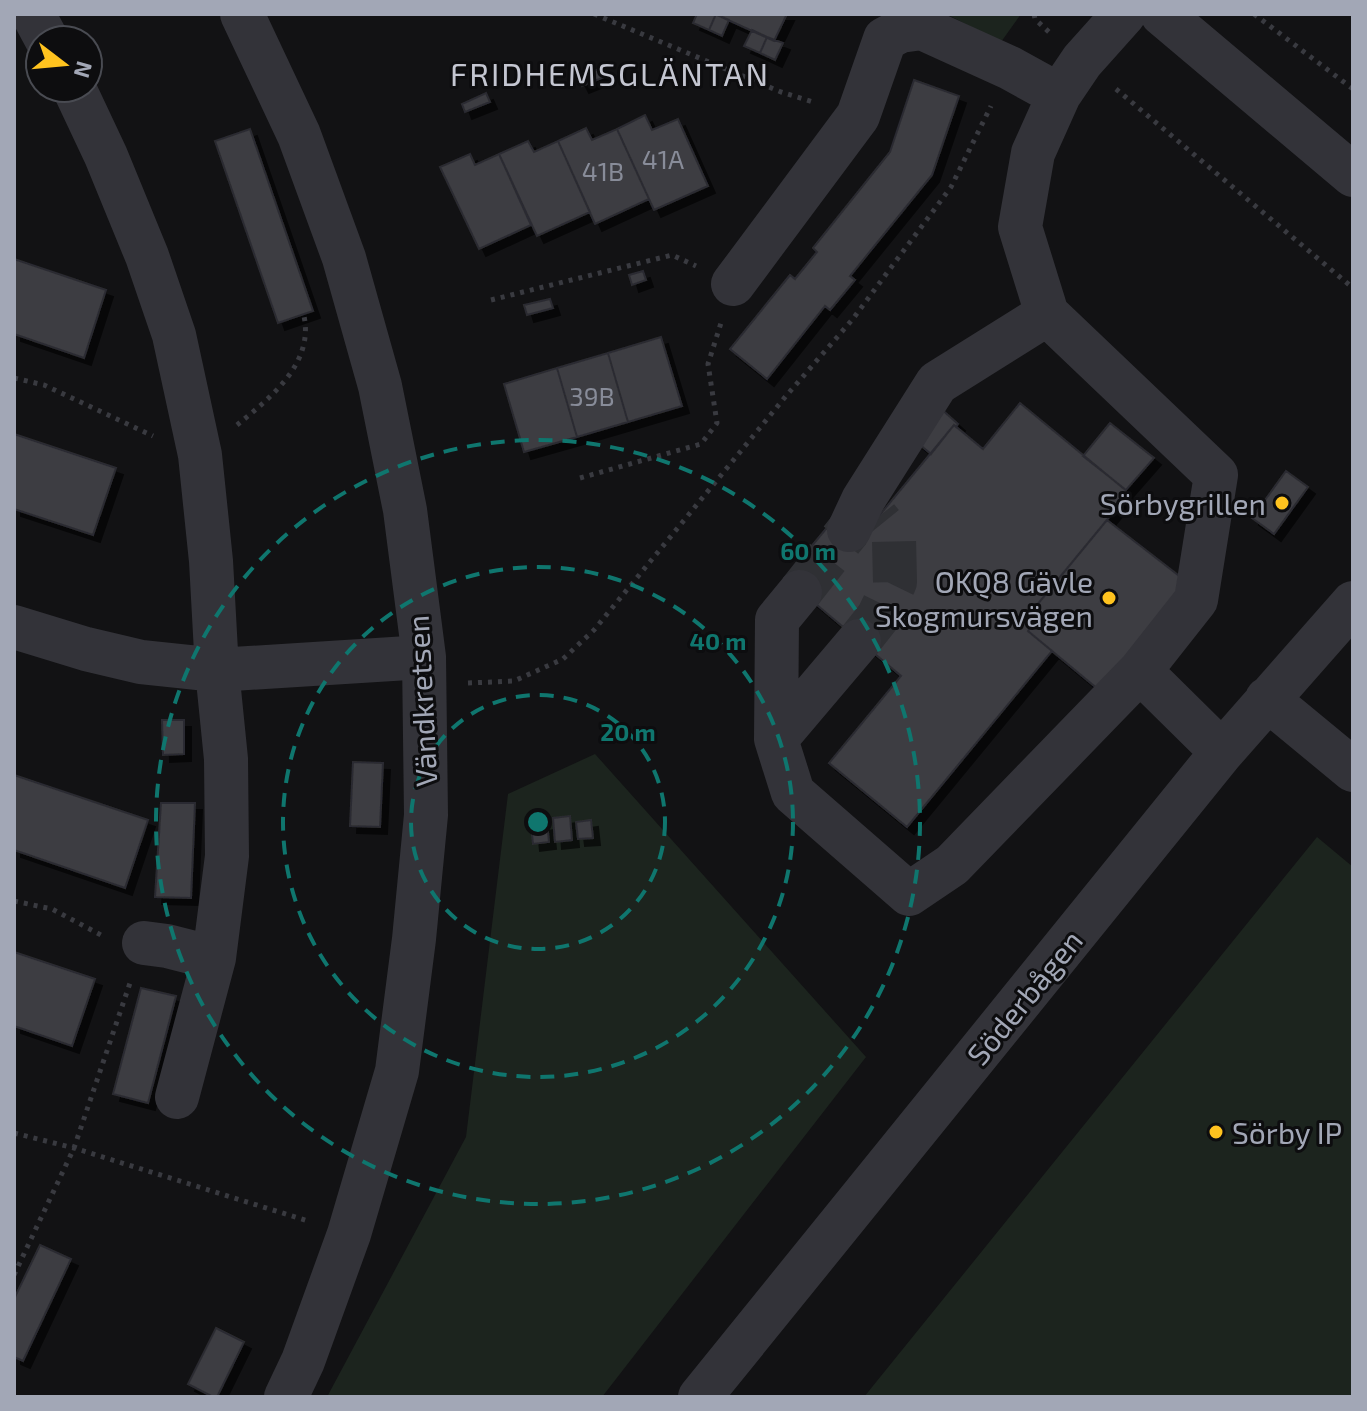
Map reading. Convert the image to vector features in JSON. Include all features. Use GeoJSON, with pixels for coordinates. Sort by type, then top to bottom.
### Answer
{"type":"FeatureCollection","features":[{"type":"Feature","properties":{"kind":"street","name":"Vändkretsen"},"geometry":{"type":"LineString","coordinates":[[242,14],[299,135],[344,258],[380,386],[405,510],[424,657],[426,815],[397,1071],[349,1234],[303,1361],[286,1397]]}},
{"type":"Feature","properties":{"kind":"street"},"geometry":{"type":"LineString","coordinates":[[800,592],[777,620],[776,739],[793,793],[909,894],[952,865],[1140,671],[1196,600],[1216,475],[1047,314],[1020,227],[1033,153],[1071,78],[1124,14]]}},
{"type":"Feature","properties":{"kind":"street"},"geometry":{"type":"LineString","coordinates":[[1162,14],[1353,175]]}},
{"type":"Feature","properties":{"kind":"street"},"geometry":{"type":"LineString","coordinates":[[733,284],[858,116],[885,39],[900,31],[922,28],[1010,68],[1071,78]]}},
{"type":"Feature","properties":{"kind":"street"},"geometry":{"type":"LineString","coordinates":[[82,104],[147,256],[174,335],[200,455],[211,561],[226,759],[227,856],[214,958],[177,1097]]}},
{"type":"Feature","properties":{"kind":"street"},"geometry":{"type":"LineString","coordinates":[[863,516],[937,383],[1047,314]]}},
{"type":"Feature","properties":{"kind":"street","name":"Söderbågen"},"geometry":{"type":"LineString","coordinates":[[700,1397],[1222,752],[1353,603]]}},
{"type":"Feature","properties":{"kind":"street"},"geometry":{"type":"LineString","coordinates":[[14,627],[141,662],[217,670],[424,657]]}},
{"type":"Feature","properties":{"kind":"street"},"geometry":{"type":"LineString","coordinates":[[776,739],[859,641]]}},
{"type":"Feature","properties":{"kind":"street"},"geometry":{"type":"LineString","coordinates":[[1140,671],[1222,752]]}},
{"type":"Feature","properties":{"kind":"street"},"geometry":{"type":"LineString","coordinates":[[1267,699],[1353,770]]}},
{"type":"Feature","properties":{"kind":"street"},"geometry":{"type":"LineString","coordinates":[[144,943],[214,958]]}},
{"type":"Feature","properties":{"kind":"path"},"geometry":{"type":"LineString","coordinates":[[594,14],[781,92],[858,116]]}},
{"type":"Feature","properties":{"kind":"path"},"geometry":{"type":"LineString","coordinates":[[1254,14],[1353,89]]}},
{"type":"Feature","properties":{"kind":"path"},"geometry":{"type":"LineString","coordinates":[[424,657],[454,683],[514,681],[563,659],[594,630],[852,320],[951,187],[1034,17]]}},
{"type":"Feature","properties":{"kind":"path"},"geometry":{"type":"LineString","coordinates":[[1034,17],[1071,78],[1353,288]]}},
{"type":"Feature","properties":{"kind":"path"},"geometry":{"type":"LineString","coordinates":[[491,300],[672,255],[733,284],[708,364],[717,423],[701,444],[580,478]]}},
{"type":"Feature","properties":{"kind":"path"},"geometry":{"type":"LineString","coordinates":[[14,378],[44,385],[146,434],[200,455],[261,406],[291,374],[305,345],[307,327],[304,316]]}},
{"type":"Feature","properties":{"kind":"path"},"geometry":{"type":"LineString","coordinates":[[14,901],[52,909],[110,939],[144,943],[74,1148],[14,1275]]}},
{"type":"Feature","properties":{"kind":"path"},"geometry":{"type":"LineString","coordinates":[[14,1133],[74,1148],[349,1234]]}},
{"type":"Feature","properties":{"kind":"shaded area"},"geometry":{"type":"Polygon","coordinates":[[[946,14],[1021,14],[1001,42],[946,14]]]}},
{"type":"Feature","properties":{"kind":"shaded area"},"geometry":{"type":"Polygon","coordinates":[[[595,754],[866,1057],[602,1397],[327,1397],[466,1137],[508,794],[595,754]]]}},
{"type":"Feature","properties":{"kind":"shaded area","name":"Sörby IP"},"geometry":{"type":"Polygon","coordinates":[[[1317,837],[1353,867],[1353,1397],[864,1397],[1317,837]]]}},
{"type":"Feature","properties":{"kind":"building"},"geometry":{"type":"Polygon","coordinates":[[[697,14],[716,14],[709,30],[693,23],[697,14]]]}},
{"type":"Feature","properties":{"kind":"building"},"geometry":{"type":"Polygon","coordinates":[[[715,14],[787,14],[774,41],[715,14]]]}},
{"type":"Feature","properties":{"kind":"building"},"geometry":{"type":"Polygon","coordinates":[[[716,14],[729,20],[722,36],[709,30],[716,14]]]}},
{"type":"Feature","properties":{"kind":"building"},"geometry":{"type":"Polygon","coordinates":[[[752,30],[767,37],[760,53],[744,46],[752,30]]]}},
{"type":"Feature","properties":{"kind":"building"},"geometry":{"type":"Polygon","coordinates":[[[767,37],[783,43],[775,60],[760,53],[767,37]]]}},
{"type":"Feature","properties":{"kind":"building"},"geometry":{"type":"Polygon","coordinates":[[[603,67],[607,76],[582,86],[578,78],[603,67]]]}},
{"type":"Feature","properties":{"kind":"building"},"geometry":{"type":"Polygon","coordinates":[[[914,80],[959,96],[932,175],[850,276],[855,280],[830,310],[825,306],[767,379],[730,349],[790,275],[795,279],[817,252],[813,248],[890,152],[914,80]]]}},
{"type":"Feature","properties":{"kind":"building"},"geometry":{"type":"Polygon","coordinates":[[[486,93],[490,102],[465,112],[462,104],[486,93]]]}},
{"type":"Feature","properties":{"kind":"building"},"geometry":{"type":"Polygon","coordinates":[[[645,115],[652,130],[678,119],[708,186],[654,210],[617,129],[645,115]]]}},
{"type":"Feature","properties":{"kind":"building"},"geometry":{"type":"Polygon","coordinates":[[[586,128],[592,140],[617,129],[649,199],[595,224],[558,141],[586,128]]]}},
{"type":"Feature","properties":{"kind":"building"},"geometry":{"type":"Polygon","coordinates":[[[250,129],[313,311],[278,323],[215,141],[250,129]]]}},
{"type":"Feature","properties":{"kind":"building"},"geometry":{"type":"Polygon","coordinates":[[[528,141],[534,152],[558,141],[590,212],[537,236],[499,154],[528,141]]]}},
{"type":"Feature","properties":{"kind":"building"},"geometry":{"type":"Polygon","coordinates":[[[470,154],[475,165],[499,154],[531,225],[479,249],[440,167],[470,154]]]}},
{"type":"Feature","properties":{"kind":"building"},"geometry":{"type":"Polygon","coordinates":[[[14,259],[106,290],[84,358],[14,334],[14,259]]]}},
{"type":"Feature","properties":{"kind":"building"},"geometry":{"type":"Polygon","coordinates":[[[643,271],[646,280],[632,285],[629,275],[643,271]]]}},
{"type":"Feature","properties":{"kind":"building"},"geometry":{"type":"Polygon","coordinates":[[[550,299],[553,308],[527,315],[524,305],[550,299]]]}},
{"type":"Feature","properties":{"kind":"building"},"geometry":{"type":"Polygon","coordinates":[[[661,337],[682,406],[628,422],[608,353],[661,337]]]}},
{"type":"Feature","properties":{"kind":"building"},"geometry":{"type":"Polygon","coordinates":[[[608,353],[628,422],[577,437],[557,368],[608,353]]]}},
{"type":"Feature","properties":{"kind":"building"},"geometry":{"type":"Polygon","coordinates":[[[557,368],[577,437],[524,452],[504,384],[557,368]]]}},
{"type":"Feature","properties":{"kind":"building"},"geometry":{"type":"Polygon","coordinates":[[[1020,403],[1129,493],[1032,611],[1039,617],[1028,631],[1052,651],[907,827],[829,763],[901,676],[785,578],[835,518],[860,539],[954,425],[983,449],[1020,403]]]}},
{"type":"Feature","properties":{"kind":"building"},"geometry":{"type":"Polygon","coordinates":[[[939,407],[958,424],[931,454],[913,439],[939,407]]]}},
{"type":"Feature","properties":{"kind":"building"},"geometry":{"type":"Polygon","coordinates":[[[1110,423],[1154,458],[1126,490],[1083,456],[1110,423]]]}},
{"type":"Feature","properties":{"kind":"building"},"geometry":{"type":"Polygon","coordinates":[[[14,434],[116,468],[93,535],[14,509],[14,434]]]}},
{"type":"Feature","properties":{"kind":"building"},"geometry":{"type":"Polygon","coordinates":[[[1286,471],[1308,487],[1274,534],[1252,518],[1286,471]]]}},
{"type":"Feature","properties":{"kind":"building"},"geometry":{"type":"Polygon","coordinates":[[[1107,520],[1187,582],[1099,690],[1028,631],[1039,617],[1032,611],[1107,520]]]}},
{"type":"Feature","properties":{"kind":"building"},"geometry":{"type":"Polygon","coordinates":[[[162,720],[184,720],[184,754],[163,755],[162,720]]]}},
{"type":"Feature","properties":{"kind":"building"},"geometry":{"type":"Polygon","coordinates":[[[353,762],[383,763],[380,827],[350,826],[353,762]]]}},
{"type":"Feature","properties":{"kind":"building"},"geometry":{"type":"Polygon","coordinates":[[[14,775],[148,820],[125,888],[14,850],[14,775]]]}},
{"type":"Feature","properties":{"kind":"building"},"geometry":{"type":"Polygon","coordinates":[[[161,803],[195,803],[191,898],[155,897],[161,803]]]}},
{"type":"Feature","properties":{"kind":"building"},"geometry":{"type":"Polygon","coordinates":[[[570,816],[572,840],[555,842],[553,818],[570,816]]]}},
{"type":"Feature","properties":{"kind":"building"},"geometry":{"type":"Polygon","coordinates":[[[591,820],[593,838],[578,839],[576,822],[591,820]]]}},
{"type":"Feature","properties":{"kind":"building"},"geometry":{"type":"Polygon","coordinates":[[[547,823],[549,842],[533,844],[531,825],[547,823]]]}},
{"type":"Feature","properties":{"kind":"building"},"geometry":{"type":"Polygon","coordinates":[[[14,952],[95,979],[72,1046],[14,1026],[14,952]]]}},
{"type":"Feature","properties":{"kind":"building"},"geometry":{"type":"Polygon","coordinates":[[[141,988],[176,996],[148,1103],[113,1094],[141,988]]]}},
{"type":"Feature","properties":{"kind":"building"},"geometry":{"type":"Polygon","coordinates":[[[40,1245],[71,1259],[23,1361],[14,1357],[14,1299],[40,1245]]]}},
{"type":"Feature","properties":{"kind":"building"},"geometry":{"type":"Polygon","coordinates":[[[216,1328],[244,1342],[217,1397],[213,1397],[188,1384],[216,1328]]]}},
{"type":"Feature","properties":{"kind":"tunnel"},"geometry":{"type":"LineString","coordinates":[[859,641],[878,617],[895,582],[894,539],[877,518]]}},
{"type":"Feature","properties":{"kind":"tunnel"},"geometry":{"type":"LineString","coordinates":[[800,592],[849,530]]}},
{"type":"Feature","properties":{"kind":"place","name":"Sörbygrillen"},"geometry":{"type":"Point","coordinates":[1282,503]}},
{"type":"Feature","properties":{"kind":"place","name":"OKQ8 Gävle Skogmursvägen"},"geometry":{"type":"Point","coordinates":[1109,598]}},
{"type":"Feature","properties":{"kind":"place","name":"Sörby IP"},"geometry":{"type":"Point","coordinates":[1216,1132]}},
{"type":"Feature","properties":{"kind":"district","name":"FRIDHEMSGLÄNTAN"},"geometry":{"type":"Point","coordinates":[610,73]}}]}
